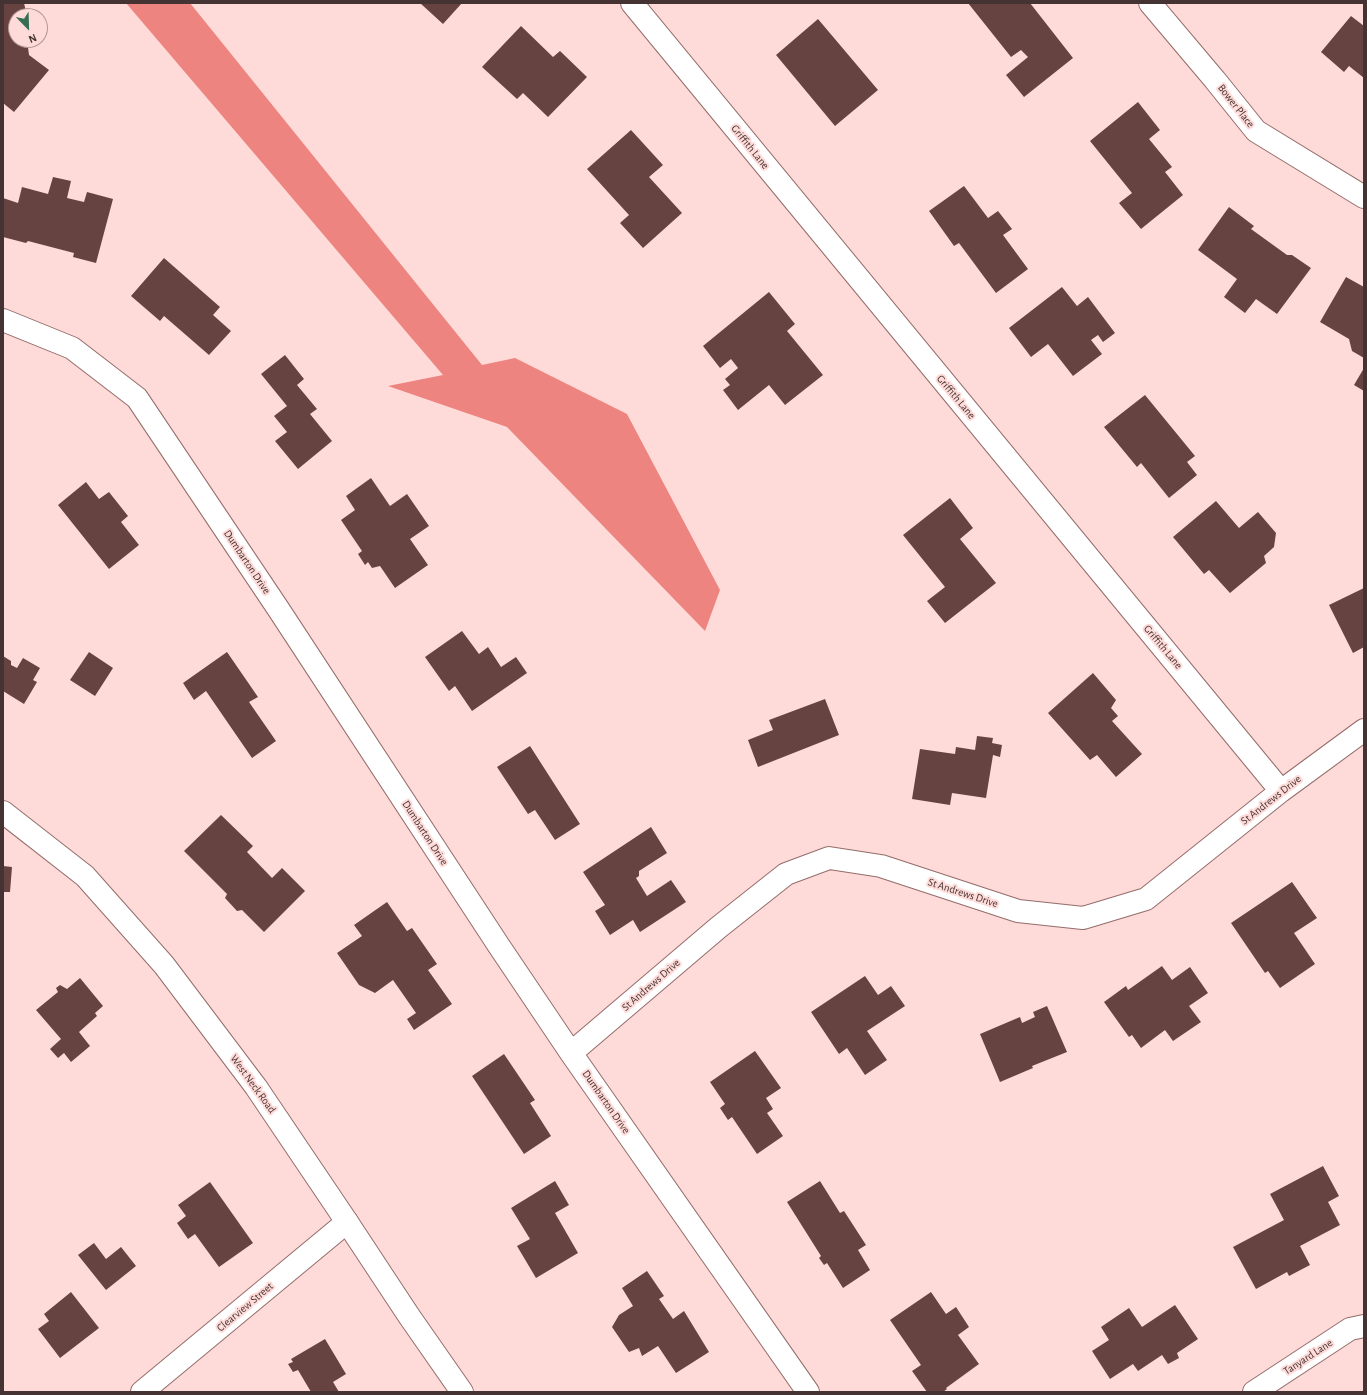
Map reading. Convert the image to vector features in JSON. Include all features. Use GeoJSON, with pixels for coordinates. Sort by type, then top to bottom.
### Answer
{"type":"FeatureCollection","features":[{"type":"Feature","properties":{"kind":"street","name":"Griffith Lane"},"geometry":{"type":"LineString","coordinates":[[632,3],[1282,791]]}},
{"type":"Feature","properties":{"kind":"street","name":"Bower Place"},"geometry":{"type":"LineString","coordinates":[[1150,3],[1256,131],[1364,197]]}},
{"type":"Feature","properties":{"kind":"street","name":"Dumbarton Drive"},"geometry":{"type":"LineString","coordinates":[[3,320],[72,348],[136,398],[279,610],[499,946],[808,1392]]}},
{"type":"Feature","properties":{"kind":"street","name":"St Andrews Drive"},"geometry":{"type":"LineString","coordinates":[[572,1053],[719,927],[786,874],[829,858],[881,866],[1018,911],[1083,918],[1146,899],[1282,791],[1364,730]]}},
{"type":"Feature","properties":{"kind":"street","name":"West Neck Road"},"geometry":{"type":"LineString","coordinates":[[3,812],[85,876],[164,965],[256,1087],[409,1316],[462,1392]]}},
{"type":"Feature","properties":{"kind":"street","name":"Clearview Street"},"geometry":{"type":"LineString","coordinates":[[142,1392],[347,1222]]}},
{"type":"Feature","properties":{"kind":"street","name":"Tanyard Lane"},"geometry":{"type":"LineString","coordinates":[[1254,1392],[1350,1329],[1364,1326]]}},
{"type":"Feature","properties":{"kind":"shaded area"},"geometry":{"type":"Polygon","coordinates":[[[126,3],[190,3],[482,365],[515,358],[627,414],[720,590],[705,631],[507,427],[388,386],[443,375],[126,3]]]}},
{"type":"Feature","properties":{"kind":"building"},"geometry":{"type":"Polygon","coordinates":[[[3,3],[24,3],[25,8],[8,8],[8,48],[28,48],[29,55],[49,70],[14,112],[3,103],[3,3]]]}},
{"type":"Feature","properties":{"kind":"building"},"geometry":{"type":"Polygon","coordinates":[[[420,3],[462,3],[443,24],[420,3]]]}},
{"type":"Feature","properties":{"kind":"building"},"geometry":{"type":"Polygon","coordinates":[[[968,3],[1030,3],[1073,58],[1024,97],[1006,75],[1028,57],[1021,50],[1011,57],[968,3]]]}},
{"type":"Feature","properties":{"kind":"building"},"geometry":{"type":"Polygon","coordinates":[[[1351,16],[1364,26],[1364,78],[1349,66],[1344,72],[1321,52],[1351,16]]]}},
{"type":"Feature","properties":{"kind":"building"},"geometry":{"type":"Polygon","coordinates":[[[818,19],[878,90],[835,126],[776,55],[818,19]]]}},
{"type":"Feature","properties":{"kind":"building"},"geometry":{"type":"Polygon","coordinates":[[[521,26],[553,57],[560,51],[587,77],[548,117],[523,93],[517,99],[482,67],[521,26]]]}},
{"type":"Feature","properties":{"kind":"building"},"geometry":{"type":"Polygon","coordinates":[[[1138,102],[1160,130],[1149,139],[1172,167],[1165,172],[1183,195],[1141,229],[1119,203],[1132,193],[1090,141],[1138,102]]]}},
{"type":"Feature","properties":{"kind":"building"},"geometry":{"type":"Polygon","coordinates":[[[631,130],[663,165],[649,177],[682,213],[643,248],[620,223],[629,215],[587,169],[631,130]]]}},
{"type":"Feature","properties":{"kind":"building"},"geometry":{"type":"Polygon","coordinates":[[[53,177],[71,181],[67,198],[84,202],[87,192],[113,199],[96,263],[73,257],[74,253],[28,241],[26,243],[3,237],[3,198],[18,203],[22,187],[48,194],[53,177]]]}},
{"type":"Feature","properties":{"kind":"building"},"geometry":{"type":"Polygon","coordinates":[[[964,186],[988,218],[998,211],[1012,229],[1003,235],[1028,269],[996,293],[959,243],[954,246],[929,211],[964,186]]]}},
{"type":"Feature","properties":{"kind":"building"},"geometry":{"type":"Polygon","coordinates":[[[1229,207],[1254,226],[1251,229],[1287,255],[1292,255],[1311,268],[1277,314],[1256,299],[1245,313],[1224,297],[1237,279],[1198,250],[1229,207]]]}},
{"type":"Feature","properties":{"kind":"building"},"geometry":{"type":"Polygon","coordinates":[[[164,258],[220,307],[213,315],[231,331],[209,355],[164,316],[160,321],[131,296],[164,258]]]}},
{"type":"Feature","properties":{"kind":"building"},"geometry":{"type":"Polygon","coordinates":[[[1346,277],[1364,287],[1364,358],[1352,351],[1349,339],[1320,322],[1346,277]]]}},
{"type":"Feature","properties":{"kind":"building"},"geometry":{"type":"Polygon","coordinates":[[[1062,287],[1077,306],[1088,297],[1115,333],[1103,342],[1098,335],[1091,340],[1102,354],[1073,376],[1048,344],[1031,357],[1009,328],[1062,287]]]}},
{"type":"Feature","properties":{"kind":"building"},"geometry":{"type":"Polygon","coordinates":[[[769,292],[795,324],[787,331],[823,375],[785,405],[769,385],[738,410],[723,390],[730,385],[725,379],[738,368],[731,359],[720,368],[703,346],[769,292]]]}},
{"type":"Feature","properties":{"kind":"building"},"geometry":{"type":"Polygon","coordinates":[[[285,355],[304,379],[297,385],[317,409],[310,414],[332,441],[298,469],[275,441],[287,432],[274,416],[287,406],[261,374],[285,355]]]}},
{"type":"Feature","properties":{"kind":"building"},"geometry":{"type":"Polygon","coordinates":[[[1364,368],[1364,391],[1354,385],[1364,368]]]}},
{"type":"Feature","properties":{"kind":"building"},"geometry":{"type":"Polygon","coordinates":[[[1145,395],[1195,456],[1187,462],[1197,475],[1169,498],[1141,463],[1137,467],[1104,427],[1145,395]]]}},
{"type":"Feature","properties":{"kind":"building"},"geometry":{"type":"Polygon","coordinates":[[[371,478],[390,506],[407,494],[429,526],[410,539],[428,565],[395,588],[380,566],[372,568],[368,562],[365,565],[358,554],[362,551],[341,520],[355,510],[346,496],[371,478]]]}},
{"type":"Feature","properties":{"kind":"building"},"geometry":{"type":"Polygon","coordinates":[[[86,482],[99,499],[109,492],[128,516],[121,522],[139,545],[109,569],[58,505],[86,482]]]}},
{"type":"Feature","properties":{"kind":"building"},"geometry":{"type":"Polygon","coordinates":[[[950,498],[973,528],[960,539],[996,583],[945,623],[927,601],[945,587],[903,535],[950,498]]]}},
{"type":"Feature","properties":{"kind":"building"},"geometry":{"type":"Polygon","coordinates":[[[1216,501],[1239,528],[1258,512],[1276,533],[1274,547],[1264,556],[1266,563],[1230,593],[1209,570],[1204,574],[1173,537],[1216,501]]]}},
{"type":"Feature","properties":{"kind":"building"},"geometry":{"type":"Polygon","coordinates":[[[1364,588],[1364,647],[1353,653],[1329,605],[1364,588]]]}},
{"type":"Feature","properties":{"kind":"building"},"geometry":{"type":"Polygon","coordinates":[[[462,631],[479,654],[488,647],[501,667],[516,657],[527,673],[472,711],[455,686],[449,691],[425,657],[462,631]]]}},
{"type":"Feature","properties":{"kind":"building"},"geometry":{"type":"Polygon","coordinates":[[[89,652],[113,668],[95,696],[70,680],[89,652]]]}},
{"type":"Feature","properties":{"kind":"building"},"geometry":{"type":"Polygon","coordinates":[[[227,652],[258,697],[249,702],[276,741],[252,758],[206,691],[194,700],[183,683],[227,652]]]}},
{"type":"Feature","properties":{"kind":"building"},"geometry":{"type":"Polygon","coordinates":[[[3,656],[11,661],[11,665],[17,668],[23,658],[40,668],[33,680],[37,682],[24,704],[3,691],[3,656]]]}},
{"type":"Feature","properties":{"kind":"building"},"geometry":{"type":"Polygon","coordinates":[[[1093,673],[1116,700],[1111,708],[1118,716],[1112,721],[1142,754],[1116,777],[1097,755],[1090,760],[1048,713],[1093,673]]]}},
{"type":"Feature","properties":{"kind":"building"},"geometry":{"type":"Polygon","coordinates":[[[825,699],[839,735],[758,767],[748,740],[773,730],[769,720],[825,699]]]}},
{"type":"Feature","properties":{"kind":"building"},"geometry":{"type":"Polygon","coordinates":[[[977,736],[993,738],[992,743],[1002,745],[1000,757],[993,755],[986,798],[952,793],[950,805],[912,799],[920,749],[955,754],[956,747],[975,750],[977,736]]]}},
{"type":"Feature","properties":{"kind":"building"},"geometry":{"type":"Polygon","coordinates":[[[530,746],[580,824],[555,840],[535,810],[528,814],[497,767],[530,746]]]}},
{"type":"Feature","properties":{"kind":"building"},"geometry":{"type":"Polygon","coordinates":[[[221,815],[253,846],[247,852],[272,878],[282,868],[305,891],[264,932],[242,910],[237,911],[225,898],[227,894],[184,851],[221,815]]]}},
{"type":"Feature","properties":{"kind":"building"},"geometry":{"type":"Polygon","coordinates":[[[651,827],[667,853],[639,871],[639,876],[636,878],[647,896],[671,880],[686,902],[640,932],[633,920],[610,935],[595,911],[605,905],[583,872],[651,827]]]}},
{"type":"Feature","properties":{"kind":"building"},"geometry":{"type":"Polygon","coordinates":[[[3,866],[12,867],[10,892],[3,892],[3,866]]]}},
{"type":"Feature","properties":{"kind":"building"},"geometry":{"type":"Polygon","coordinates":[[[1292,882],[1317,918],[1294,933],[1315,964],[1280,988],[1268,971],[1265,973],[1231,923],[1292,882]]]}},
{"type":"Feature","properties":{"kind":"building"},"geometry":{"type":"Polygon","coordinates":[[[387,902],[407,931],[412,928],[437,964],[428,970],[452,1004],[414,1030],[407,1019],[416,1013],[393,980],[375,993],[359,985],[337,953],[362,936],[354,925],[387,902]]]}},
{"type":"Feature","properties":{"kind":"building"},"geometry":{"type":"Polygon","coordinates":[[[1162,966],[1172,980],[1190,967],[1208,993],[1189,1006],[1201,1022],[1173,1041],[1165,1030],[1141,1048],[1132,1035],[1129,1037],[1104,1002],[1126,986],[1128,990],[1162,966]]]}},
{"type":"Feature","properties":{"kind":"building"},"geometry":{"type":"Polygon","coordinates":[[[865,976],[878,995],[891,986],[905,1006],[867,1031],[887,1060],[865,1075],[847,1048],[839,1054],[811,1012],[865,976]]]}},
{"type":"Feature","properties":{"kind":"building"},"geometry":{"type":"Polygon","coordinates":[[[80,978],[103,1006],[95,1013],[97,1016],[79,1032],[90,1046],[71,1062],[64,1053],[58,1058],[50,1049],[61,1039],[36,1010],[58,992],[56,988],[60,985],[67,989],[80,978]]]}},
{"type":"Feature","properties":{"kind":"building"},"geometry":{"type":"Polygon","coordinates":[[[1047,1006],[1067,1052],[1032,1066],[1033,1068],[1000,1082],[980,1034],[1020,1017],[1022,1023],[1035,1017],[1033,1012],[1047,1006]]]}},
{"type":"Feature","properties":{"kind":"building"},"geometry":{"type":"Polygon","coordinates":[[[755,1051],[781,1088],[766,1098],[773,1109],[767,1113],[783,1136],[757,1154],[732,1117],[728,1120],[720,1108],[725,1104],[710,1082],[755,1051]]]}},
{"type":"Feature","properties":{"kind":"building"},"geometry":{"type":"Polygon","coordinates":[[[504,1054],[535,1100],[530,1103],[551,1136],[524,1154],[472,1076],[504,1054]]]}},
{"type":"Feature","properties":{"kind":"building"},"geometry":{"type":"Polygon","coordinates":[[[1323,1166],[1339,1196],[1328,1202],[1340,1225],[1300,1246],[1310,1265],[1289,1276],[1287,1272],[1256,1289],[1233,1247],[1284,1220],[1270,1194],[1323,1166]]]}},
{"type":"Feature","properties":{"kind":"building"},"geometry":{"type":"Polygon","coordinates":[[[555,1181],[569,1205],[555,1213],[578,1253],[536,1278],[517,1246],[530,1239],[511,1208],[555,1181]]]}},
{"type":"Feature","properties":{"kind":"building"},"geometry":{"type":"Polygon","coordinates":[[[820,1181],[840,1213],[844,1211],[866,1245],[858,1250],[870,1270],[843,1288],[827,1263],[824,1265],[819,1258],[821,1256],[787,1202],[820,1181]]]}},
{"type":"Feature","properties":{"kind":"building"},"geometry":{"type":"Polygon","coordinates":[[[210,1182],[253,1243],[219,1267],[195,1234],[188,1239],[177,1223],[186,1216],[178,1205],[210,1182]]]}},
{"type":"Feature","properties":{"kind":"building"},"geometry":{"type":"Polygon","coordinates":[[[94,1243],[106,1259],[121,1247],[136,1266],[106,1290],[78,1255],[94,1243]]]}},
{"type":"Feature","properties":{"kind":"building"},"geometry":{"type":"Polygon","coordinates":[[[647,1271],[664,1296],[659,1299],[673,1319],[684,1311],[709,1352],[676,1373],[658,1346],[642,1356],[639,1348],[629,1352],[612,1327],[619,1315],[633,1306],[622,1288],[647,1271]]]}},
{"type":"Feature","properties":{"kind":"building"},"geometry":{"type":"Polygon","coordinates":[[[71,1292],[99,1328],[60,1358],[38,1329],[49,1321],[44,1314],[71,1292]]]}},
{"type":"Feature","properties":{"kind":"building"},"geometry":{"type":"Polygon","coordinates":[[[931,1292],[946,1314],[956,1307],[969,1327],[958,1335],[979,1364],[946,1388],[947,1389],[943,1392],[927,1392],[912,1371],[921,1365],[890,1320],[931,1292]]]}},
{"type":"Feature","properties":{"kind":"building"},"geometry":{"type":"Polygon","coordinates":[[[1175,1305],[1198,1339],[1177,1353],[1179,1358],[1168,1364],[1162,1355],[1138,1371],[1133,1364],[1110,1379],[1092,1351],[1109,1340],[1101,1327],[1129,1308],[1142,1327],[1175,1305]]]}},
{"type":"Feature","properties":{"kind":"building"},"geometry":{"type":"Polygon","coordinates":[[[325,1339],[346,1374],[333,1382],[339,1392],[311,1392],[298,1370],[293,1372],[288,1364],[293,1362],[291,1359],[325,1339]]]}}]}
